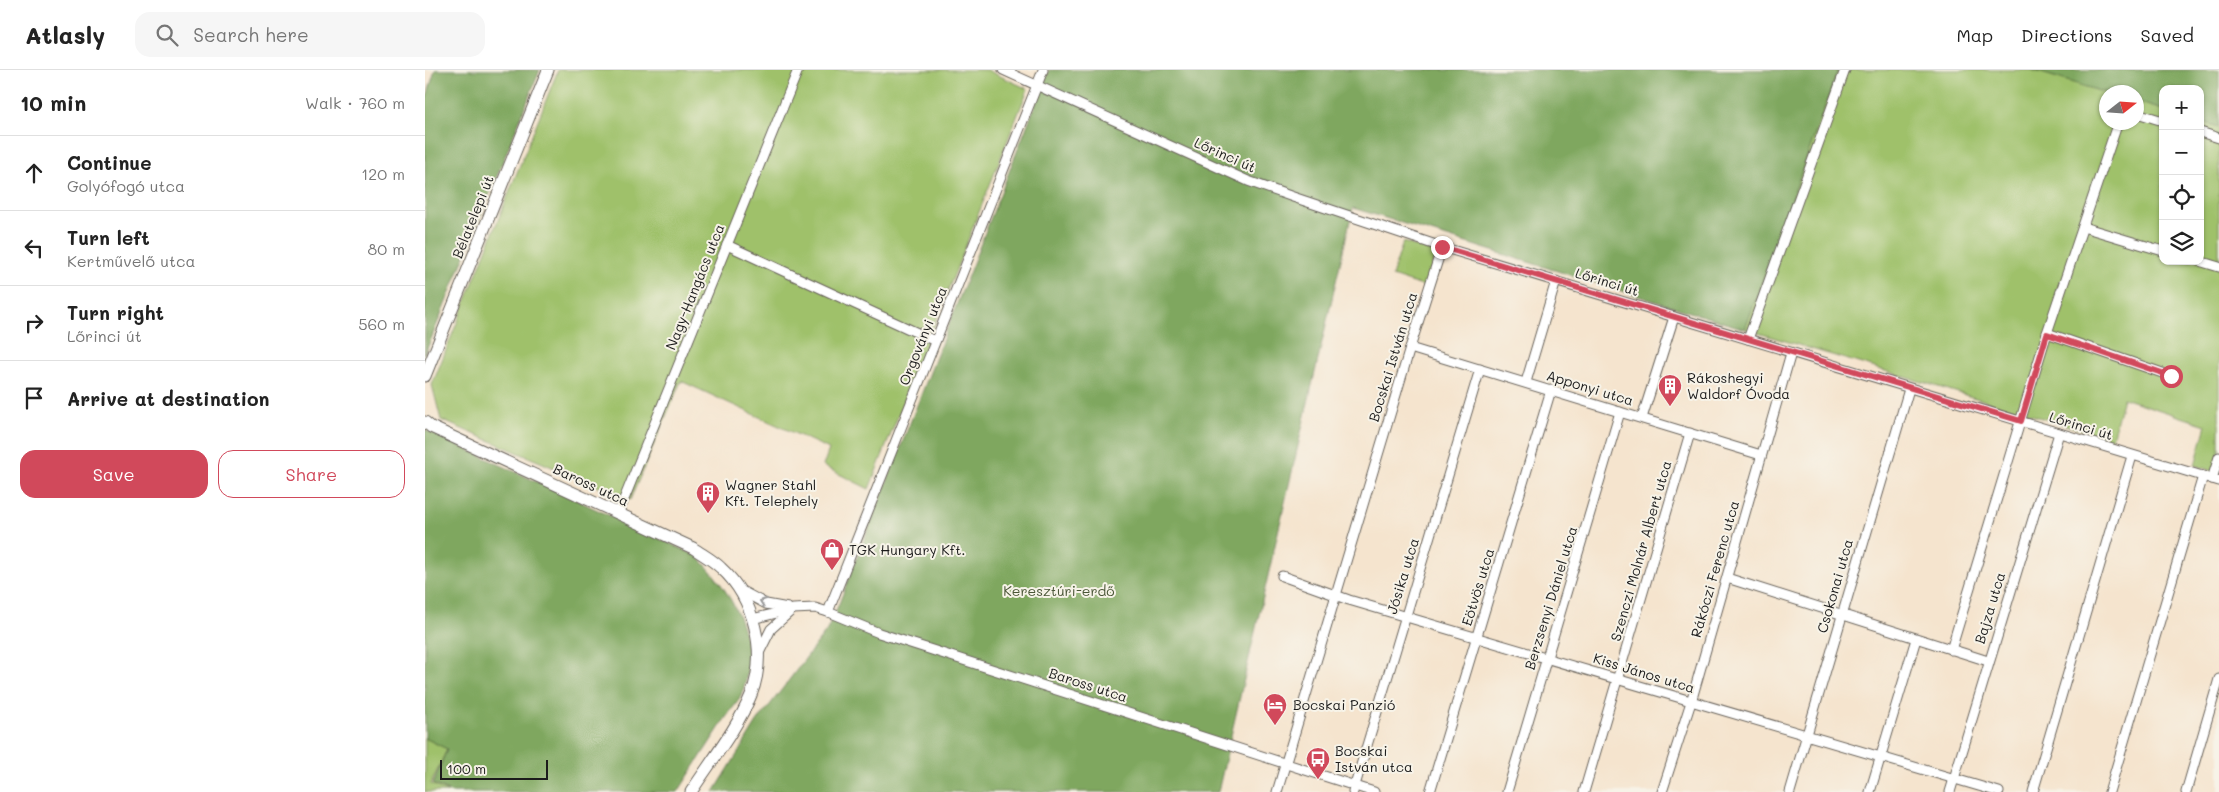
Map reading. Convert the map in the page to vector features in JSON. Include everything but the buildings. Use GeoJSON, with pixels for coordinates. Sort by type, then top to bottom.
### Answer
{"type":"FeatureCollection","features":[{"type":"Feature","properties":{"kind":"main road","name":"Bélatelepi út"},"geometry":{"type":"LineString","coordinates":[[425,376],[548,70]]}},
{"type":"Feature","properties":{"kind":"main road","name":"Baross utca"},"geometry":{"type":"LineString","coordinates":[[425,422],[431,427],[693,548],[722,568],[745,599],[752,619]]}},
{"type":"Feature","properties":{"kind":"main road"},"geometry":{"type":"LineString","coordinates":[[691,792],[746,707],[756,679],[758,654],[752,619]]}},
{"type":"Feature","properties":{"kind":"street","name":"Nagy-Hangács utca"},"geometry":{"type":"LineString","coordinates":[[618,514],[798,70]]}},
{"type":"Feature","properties":{"kind":"street","name":"Lőrinci út"},"geometry":{"type":"LineString","coordinates":[[1003,70],[1248,181],[1442,247],[2132,456],[2211,478]]}},
{"type":"Feature","properties":{"kind":"street","name":"Orgoványi utca"},"geometry":{"type":"LineString","coordinates":[[828,612],[1043,70]]}},
{"type":"Feature","properties":{"kind":"street"},"geometry":{"type":"LineString","coordinates":[[1748,339],[1845,70]]}},
{"type":"Feature","properties":{"kind":"street"},"geometry":{"type":"LineString","coordinates":[[2144,115],[2159,120]]}},
{"type":"Feature","properties":{"kind":"street"},"geometry":{"type":"LineString","coordinates":[[1951,650],[2047,334],[2115,130]]}},
{"type":"Feature","properties":{"kind":"street"},"geometry":{"type":"LineString","coordinates":[[2204,133],[2219,138]]}},
{"type":"Feature","properties":{"kind":"street"},"geometry":{"type":"LineString","coordinates":[[2083,227],[2159,250]]}},
{"type":"Feature","properties":{"kind":"street"},"geometry":{"type":"LineString","coordinates":[[727,246],[935,341]]}},
{"type":"Feature","properties":{"kind":"street","name":"Bocskai István utca"},"geometry":{"type":"LineString","coordinates":[[1277,792],[1442,247]]}},
{"type":"Feature","properties":{"kind":"street"},"geometry":{"type":"LineString","coordinates":[[2204,262],[2219,267]]}},
{"type":"Feature","properties":{"kind":"street"},"geometry":{"type":"LineString","coordinates":[[1526,382],[1556,281]]}},
{"type":"Feature","properties":{"kind":"street"},"geometry":{"type":"LineString","coordinates":[[1642,418],[1674,317]]}},
{"type":"Feature","properties":{"kind":"street"},"geometry":{"type":"LineString","coordinates":[[2047,334],[2171,376]]}},
{"type":"Feature","properties":{"kind":"street","name":"Apponyi utca"},"geometry":{"type":"LineString","coordinates":[[1410,348],[1526,382],[1761,456]]}},
{"type":"Feature","properties":{"kind":"street","name":"Rákóczi Ferenc utca"},"geometry":{"type":"LineString","coordinates":[[1662,792],[1691,702],[1791,353]]}},
{"type":"Feature","properties":{"kind":"street","name":"Jósika utca"},"geometry":{"type":"LineString","coordinates":[[1354,789],[1481,369]]}},
{"type":"Feature","properties":{"kind":"street","name":"Csokonai utca"},"geometry":{"type":"LineString","coordinates":[[1789,792],[1909,389]]}},
{"type":"Feature","properties":{"kind":"street","name":"Eötvös utca"},"geometry":{"type":"LineString","coordinates":[[1430,792],[1551,390]]}},
{"type":"Feature","properties":{"kind":"street","name":"Berzsenyi Dániel utca"},"geometry":{"type":"LineString","coordinates":[[1507,792],[1620,412]]}},
{"type":"Feature","properties":{"kind":"street","name":"Szenczi Molnár Albert utca"},"geometry":{"type":"LineString","coordinates":[[1584,792],[1690,433]]}},
{"type":"Feature","properties":{"kind":"street","name":"Bajza utca"},"geometry":{"type":"LineString","coordinates":[[1950,792],[1988,661],[2059,433]]}},
{"type":"Feature","properties":{"kind":"street"},"geometry":{"type":"LineString","coordinates":[[2033,792],[2132,456]]}},
{"type":"Feature","properties":{"kind":"street"},"geometry":{"type":"LineString","coordinates":[[2109,792],[2219,457]]}},
{"type":"Feature","properties":{"kind":"street","name":"Kiss János utca"},"geometry":{"type":"LineString","coordinates":[[1282,576],[1547,659],[1999,792]]}},
{"type":"Feature","properties":{"kind":"street"},"geometry":{"type":"LineString","coordinates":[[1727,578],[1988,661]]}},
{"type":"Feature","properties":{"kind":"street","name":"Baross utca"},"geometry":{"type":"LineString","coordinates":[[737,587],[754,599],[766,604],[793,609]]}},
{"type":"Feature","properties":{"kind":"street","name":"Baross utca"},"geometry":{"type":"LineString","coordinates":[[752,619],[793,609],[805,608],[828,612],[879,633],[1354,789],[1374,792]]}},
{"type":"Feature","properties":{"kind":"street"},"geometry":{"type":"LineString","coordinates":[[758,654],[771,629],[793,609]]}},
{"type":"Feature","properties":{"kind":"street"},"geometry":{"type":"LineString","coordinates":[[1870,792],[1916,639]]}},
{"type":"Feature","properties":{"kind":"street"},"geometry":{"type":"LineString","coordinates":[[2186,792],[2219,679]]}},
{"type":"Feature","properties":{"kind":"green space"},"geometry":{"type":"Polygon","coordinates":[[[435,70],[540,70],[425,354],[425,103],[435,70]]]}},
{"type":"Feature","properties":{"kind":"green space"},"geometry":{"type":"Polygon","coordinates":[[[558,70],[987,70],[1028,89],[869,489],[823,466],[829,449],[681,381],[630,500],[441,420],[432,385],[558,70]]]}},
{"type":"Feature","properties":{"kind":"green space","name":"Keresztúri-erdő"},"geometry":{"type":"Polygon","coordinates":[[[1049,70],[1838,70],[1745,329],[1353,208],[1218,792],[714,792],[757,722],[827,630],[1049,70]]]}},
{"type":"Feature","properties":{"kind":"green space"},"geometry":{"type":"Polygon","coordinates":[[[1838,70],[2032,70],[2099,91],[2099,130],[2144,130],[2144,104],[2159,109],[2159,265],[2204,265],[2204,122],[2219,127],[2219,474],[2195,465],[2206,425],[2123,398],[2112,439],[1745,329],[1838,70]]]}},
{"type":"Feature","properties":{"kind":"green space"},"geometry":{"type":"Polygon","coordinates":[[[2032,70],[2219,70],[2219,127],[2204,122],[2204,85],[2159,85],[2159,109],[2144,104],[2144,85],[2099,85],[2099,91],[2032,70]]]}},
{"type":"Feature","properties":{"kind":"green space"},"geometry":{"type":"Polygon","coordinates":[[[1403,242],[1436,253],[1425,287],[1392,276],[1403,242]]]}},
{"type":"Feature","properties":{"kind":"green space"},"geometry":{"type":"Polygon","coordinates":[[[425,430],[697,556],[721,585],[732,601],[740,618],[748,655],[747,674],[738,700],[678,792],[450,792],[433,784],[447,749],[425,738],[425,430]]]}},
{"type":"Feature","properties":{"kind":"green space"},"geometry":{"type":"Polygon","coordinates":[[[425,738],[447,749],[431,784],[448,792],[425,792],[425,738]]]}},
{"type":"Feature","properties":{"kind":"place","name":"Rákoshegyi Waldorf Óvoda"},"geometry":{"type":"Point","coordinates":[1670,407]}},
{"type":"Feature","properties":{"kind":"place","name":"Wagner Stahl Kft. Telephely"},"geometry":{"type":"Point","coordinates":[708,514]}},
{"type":"Feature","properties":{"kind":"place","name":"TGK Hungary Kft."},"geometry":{"type":"Point","coordinates":[832,571]}},
{"type":"Feature","properties":{"kind":"place","name":"Bocskai Panzió"},"geometry":{"type":"Point","coordinates":[1275,726]}},
{"type":"Feature","properties":{"kind":"place","name":"Bocskai István utca"},"geometry":{"type":"Point","coordinates":[1318,780]}},
{"type":"Feature","properties":{"kind":"route"},"geometry":{"type":"LineString","coordinates":[[1442,247],[1909,389],[2021,421],[2047,334],[2171,376]]}}]}
